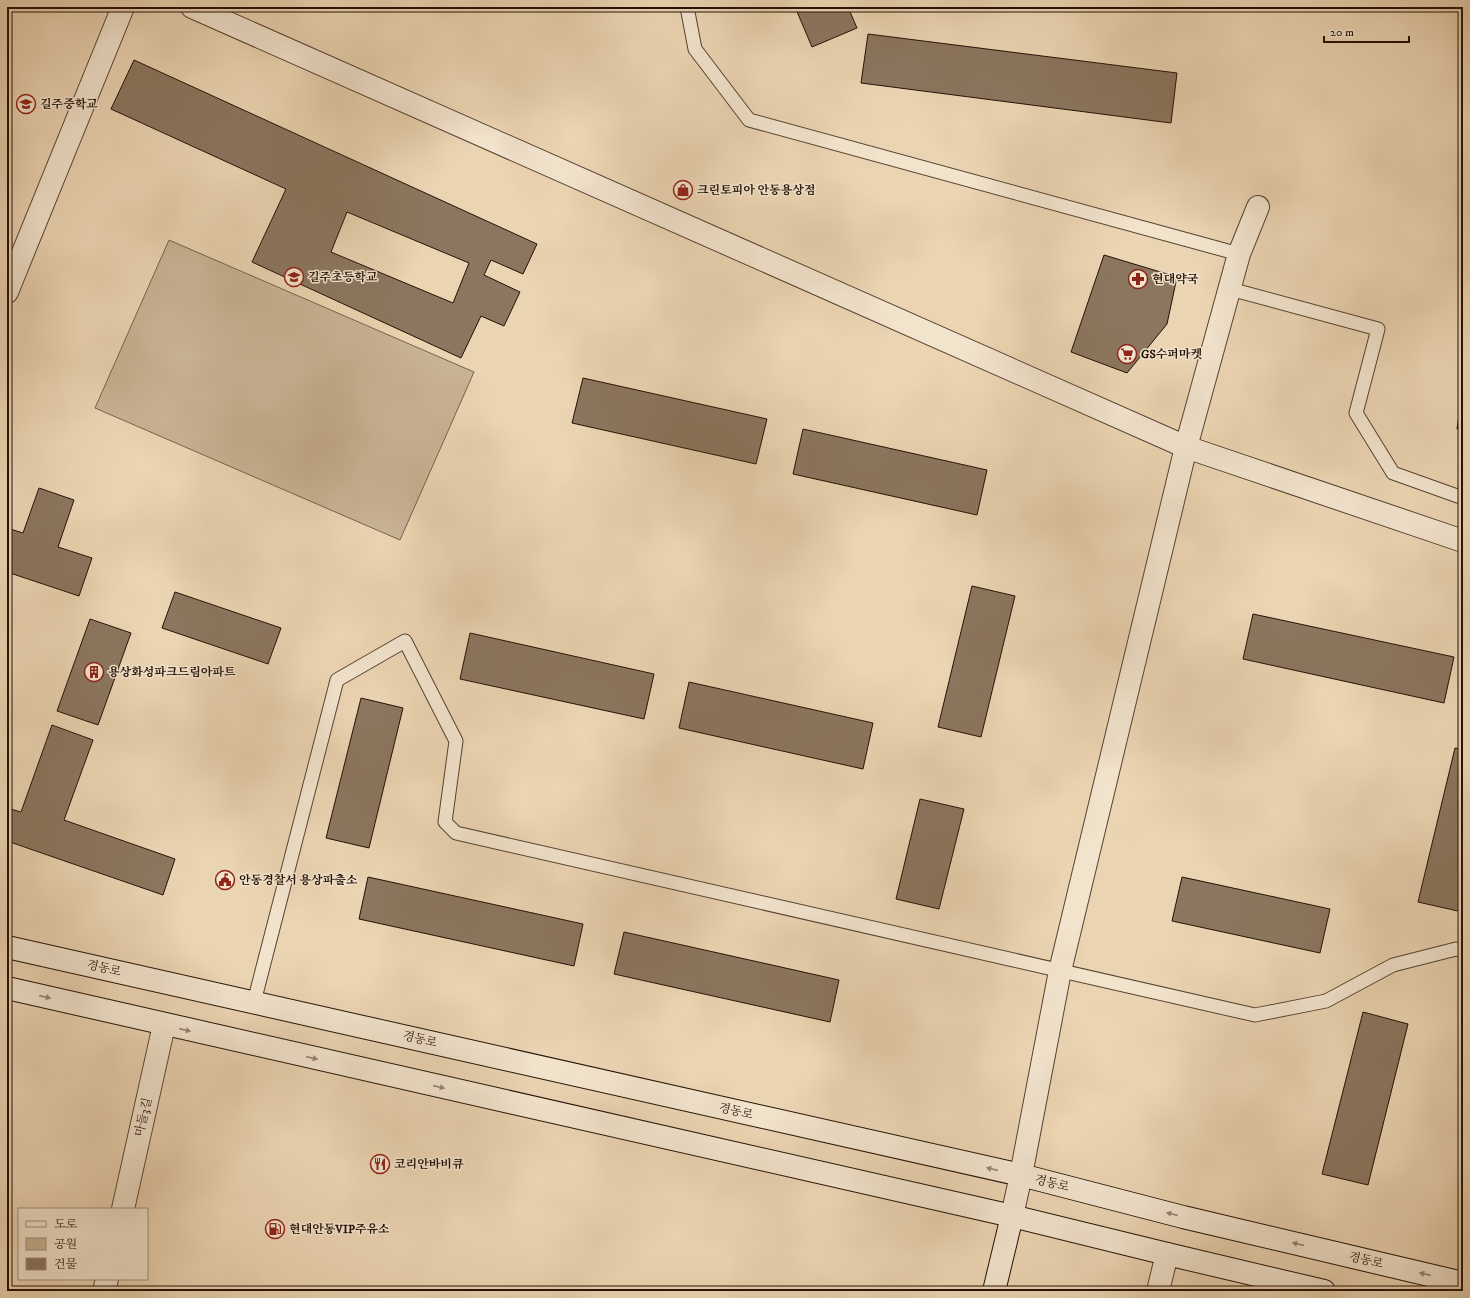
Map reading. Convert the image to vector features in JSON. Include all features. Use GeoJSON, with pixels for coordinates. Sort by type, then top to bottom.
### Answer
{"type":"FeatureCollection","features":[{"type":"Feature","properties":{"kind":"street"},"geometry":{"type":"LineString","coordinates":[[7,292],[123,7]]}},
{"type":"Feature","properties":{"kind":"street"},"geometry":{"type":"LineString","coordinates":[[192,7],[1186,447],[1463,541]]}},
{"type":"Feature","properties":{"kind":"street"},"geometry":{"type":"LineString","coordinates":[[994,1291],[1022,1175],[1060,971],[1186,447],[1240,254],[1258,207]]}},
{"type":"Feature","properties":{"kind":"street","name":"경동로"},"geometry":{"type":"LineString","coordinates":[[7,946],[1022,1175],[1183,1217],[1463,1282]]}},
{"type":"Feature","properties":{"kind":"street"},"geometry":{"type":"LineString","coordinates":[[7,988],[164,1025],[1012,1216],[1324,1291]]}},
{"type":"Feature","properties":{"kind":"street","name":"마들3길"},"geometry":{"type":"LineString","coordinates":[[123,1208],[164,1025]]}},
{"type":"Feature","properties":{"kind":"street"},"geometry":{"type":"LineString","coordinates":[[1158,1291],[1167,1254]]}},
{"type":"Feature","properties":{"kind":"street"},"geometry":{"type":"LineString","coordinates":[[104,1291],[107,1280]]}},
{"type":"Feature","properties":{"kind":"lane"},"geometry":{"type":"LineString","coordinates":[[687,7],[695,49],[749,120],[1240,254]]}},
{"type":"Feature","properties":{"kind":"lane"},"geometry":{"type":"LineString","coordinates":[[1230,289],[1378,329],[1356,413],[1393,473],[1463,498]]}},
{"type":"Feature","properties":{"kind":"lane"},"geometry":{"type":"LineString","coordinates":[[254,1002],[337,680],[405,641],[456,741],[445,822],[456,833],[1255,1015],[1326,1001],[1393,965],[1456,949],[1463,950]]}},
{"type":"Feature","properties":{"kind":"green space"},"geometry":{"type":"Polygon","coordinates":[[[169,240],[474,372],[400,540],[95,408],[169,240]]]}},
{"type":"Feature","properties":{"kind":"building"},"geometry":{"type":"Polygon","coordinates":[[[795,7],[848,7],[857,28],[812,47],[795,7]]]}},
{"type":"Feature","properties":{"kind":"building"},"geometry":{"type":"Polygon","coordinates":[[[868,34],[1177,73],[1171,123],[861,83],[868,34]]]}},
{"type":"Feature","properties":{"kind":"building"},"geometry":{"type":"Polygon","coordinates":[[[134,60],[537,244],[523,274],[491,260],[484,275],[520,292],[504,326],[481,316],[461,358],[252,262],[286,189],[111,109],[134,60]],[[347,212],[331,252],[453,303],[469,263],[347,212]]]}},
{"type":"Feature","properties":{"kind":"building"},"geometry":{"type":"Polygon","coordinates":[[[1104,255],[1177,277],[1167,324],[1127,373],[1071,352],[1104,255]]]}},
{"type":"Feature","properties":{"kind":"building"},"geometry":{"type":"Polygon","coordinates":[[[583,378],[767,419],[756,464],[572,423],[583,378]]]}},
{"type":"Feature","properties":{"kind":"building"},"geometry":{"type":"Polygon","coordinates":[[[1463,387],[1463,430],[1457,429],[1463,387]]]}},
{"type":"Feature","properties":{"kind":"building"},"geometry":{"type":"Polygon","coordinates":[[[803,429],[987,470],[977,515],[793,474],[803,429]]]}},
{"type":"Feature","properties":{"kind":"building"},"geometry":{"type":"Polygon","coordinates":[[[39,488],[74,500],[58,547],[92,558],[79,596],[7,572],[7,528],[23,533],[39,488]]]}},
{"type":"Feature","properties":{"kind":"building"},"geometry":{"type":"Polygon","coordinates":[[[972,586],[1015,596],[981,737],[938,727],[972,586]]]}},
{"type":"Feature","properties":{"kind":"building"},"geometry":{"type":"Polygon","coordinates":[[[175,592],[281,628],[268,664],[162,628],[175,592]]]}},
{"type":"Feature","properties":{"kind":"building"},"geometry":{"type":"Polygon","coordinates":[[[1253,614],[1454,657],[1444,703],[1243,659],[1253,614]]]}},
{"type":"Feature","properties":{"kind":"building","name":"용상화성파크드림아파트"},"geometry":{"type":"Polygon","coordinates":[[[90,619],[131,633],[98,725],[57,711],[90,619]]]}},
{"type":"Feature","properties":{"kind":"building"},"geometry":{"type":"Polygon","coordinates":[[[470,633],[654,674],[644,719],[460,679],[470,633]]]}},
{"type":"Feature","properties":{"kind":"building"},"geometry":{"type":"Polygon","coordinates":[[[689,682],[873,723],[863,769],[679,728],[689,682]]]}},
{"type":"Feature","properties":{"kind":"building"},"geometry":{"type":"Polygon","coordinates":[[[361,698],[403,708],[369,848],[326,838],[361,698]]]}},
{"type":"Feature","properties":{"kind":"building"},"geometry":{"type":"Polygon","coordinates":[[[52,725],[93,740],[64,820],[175,859],[163,895],[7,841],[7,808],[21,812],[52,725]]]}},
{"type":"Feature","properties":{"kind":"building"},"geometry":{"type":"Polygon","coordinates":[[[1455,748],[1463,749],[1462,912],[1418,902],[1455,748]]]}},
{"type":"Feature","properties":{"kind":"building"},"geometry":{"type":"Polygon","coordinates":[[[920,799],[964,809],[939,909],[896,899],[920,799]]]}},
{"type":"Feature","properties":{"kind":"building"},"geometry":{"type":"Polygon","coordinates":[[[368,877],[583,924],[574,966],[359,919],[368,877]]]}},
{"type":"Feature","properties":{"kind":"building"},"geometry":{"type":"Polygon","coordinates":[[[1182,877],[1330,909],[1320,953],[1172,921],[1182,877]]]}},
{"type":"Feature","properties":{"kind":"building"},"geometry":{"type":"Polygon","coordinates":[[[624,932],[839,980],[830,1022],[614,974],[624,932]]]}},
{"type":"Feature","properties":{"kind":"building"},"geometry":{"type":"Polygon","coordinates":[[[1363,1012],[1408,1024],[1368,1185],[1322,1174],[1363,1012]]]}},
{"type":"Feature","properties":{"kind":"place","name":"길주중학교"},"geometry":{"type":"Point","coordinates":[26,104]}},
{"type":"Feature","properties":{"kind":"place","name":"크린토피아 안동용상점"},"geometry":{"type":"Point","coordinates":[683,190]}},
{"type":"Feature","properties":{"kind":"place","name":"길주초등학교"},"geometry":{"type":"Point","coordinates":[294,277]}},
{"type":"Feature","properties":{"kind":"place","name":"현대약국"},"geometry":{"type":"Point","coordinates":[1138,279]}},
{"type":"Feature","properties":{"kind":"place","name":"GS수퍼마켓"},"geometry":{"type":"Point","coordinates":[1127,354]}},
{"type":"Feature","properties":{"kind":"place","name":"용상화성파크드림아파트"},"geometry":{"type":"Point","coordinates":[94,672]}},
{"type":"Feature","properties":{"kind":"place","name":"안동경찰서 용상파출소"},"geometry":{"type":"Point","coordinates":[225,880]}},
{"type":"Feature","properties":{"kind":"place","name":"코리안바비큐"},"geometry":{"type":"Point","coordinates":[380,1164]}},
{"type":"Feature","properties":{"kind":"place","name":"현대안동VIP주유소"},"geometry":{"type":"Point","coordinates":[275,1229]}}]}
